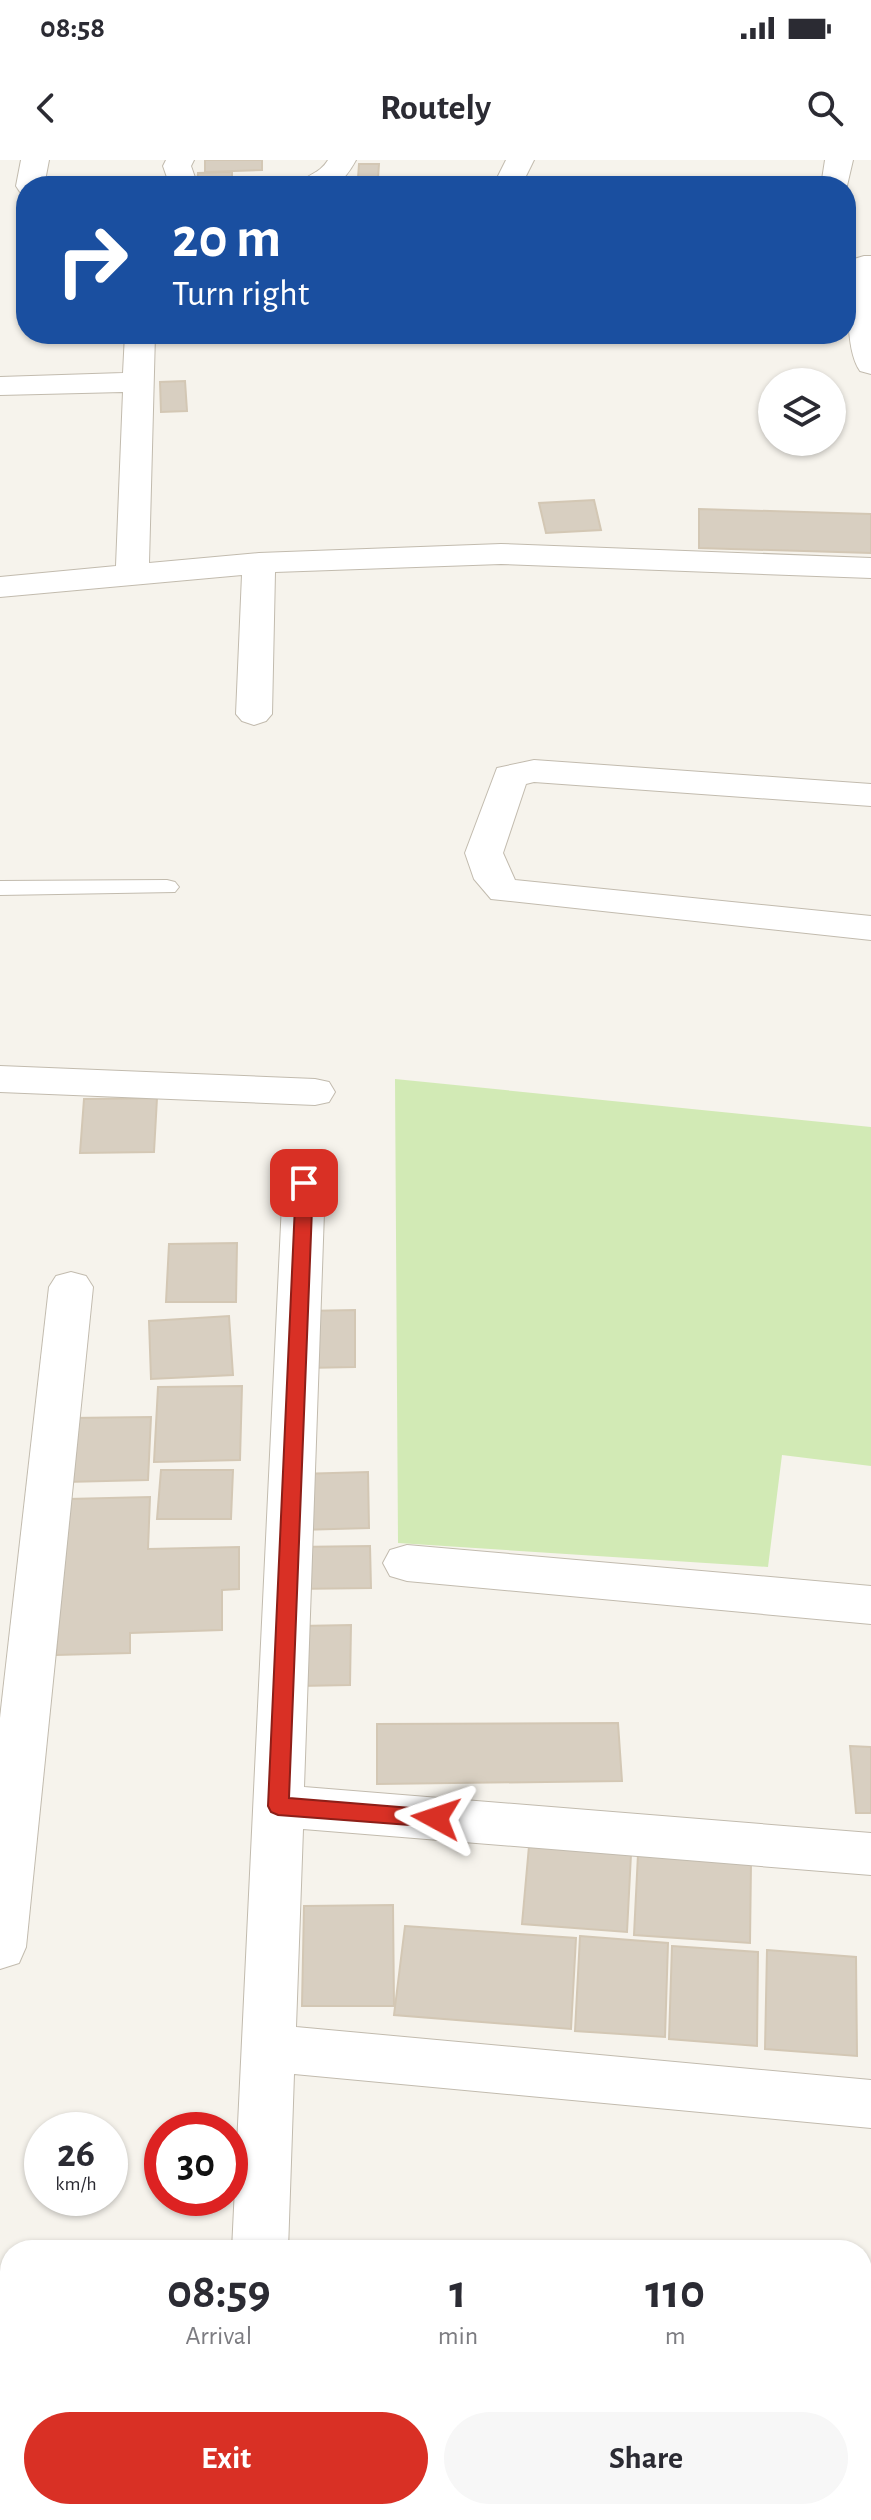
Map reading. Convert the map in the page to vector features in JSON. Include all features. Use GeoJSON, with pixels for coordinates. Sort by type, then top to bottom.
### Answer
{"type":"FeatureCollection","features":[{"type":"Feature","properties":{"kind":"street"},"geometry":{"type":"LineString","coordinates":[[856,315],[864,265],[871,265]]}},
{"type":"Feature","properties":{"kind":"street"},"geometry":{"type":"LineString","coordinates":[[856,324],[871,365]]}},
{"type":"Feature","properties":{"kind":"street"},"geometry":{"type":"LineString","coordinates":[[132,573],[140,344]]}},
{"type":"Feature","properties":{"kind":"street"},"geometry":{"type":"LineString","coordinates":[[0,386],[138,382]]}},
{"type":"Feature","properties":{"kind":"street"},"geometry":{"type":"LineString","coordinates":[[0,587],[259,563],[501,554],[871,568]]}},
{"type":"Feature","properties":{"kind":"street"},"geometry":{"type":"LineString","coordinates":[[254,714],[259,563]]}},
{"type":"Feature","properties":{"kind":"street"},"geometry":{"type":"LineString","coordinates":[[871,795],[534,771],[510,776],[484,853],[493,879],[504,891],[718,915],[871,928]]}},
{"type":"Feature","properties":{"kind":"street"},"geometry":{"type":"LineString","coordinates":[[0,1079],[315,1092]]}},
{"type":"Feature","properties":{"kind":"street"},"geometry":{"type":"LineString","coordinates":[[260,2240],[304,1183]]}},
{"type":"Feature","properties":{"kind":"street"},"geometry":{"type":"LineString","coordinates":[[0,1947],[71,1287]]}},
{"type":"Feature","properties":{"kind":"street"},"geometry":{"type":"LineString","coordinates":[[407,1563],[871,1605]]}},
{"type":"Feature","properties":{"kind":"street"},"geometry":{"type":"LineString","coordinates":[[278,1806],[871,1854]]}},
{"type":"Feature","properties":{"kind":"street"},"geometry":{"type":"LineString","coordinates":[[269,2048],[871,2104]]}},
{"type":"Feature","properties":{"kind":"lane"},"geometry":{"type":"LineString","coordinates":[[0,888],[167,887]]}},
{"type":"Feature","properties":{"kind":"green space"},"geometry":{"type":"Polygon","coordinates":[[[395,1079],[871,1127],[871,1466],[782,1455],[768,1567],[398,1543],[395,1079]]]}},
{"type":"Feature","properties":{"kind":"building"},"geometry":{"type":"Polygon","coordinates":[[[205,160],[262,160],[262,170],[205,172],[205,160]]]}},
{"type":"Feature","properties":{"kind":"building"},"geometry":{"type":"Polygon","coordinates":[[[359,164],[379,164],[378,176],[358,176],[359,164]]]}},
{"type":"Feature","properties":{"kind":"building"},"geometry":{"type":"Polygon","coordinates":[[[232,172],[232,176],[198,176],[198,173],[232,172]]]}},
{"type":"Feature","properties":{"kind":"building"},"geometry":{"type":"Polygon","coordinates":[[[185,381],[187,411],[161,412],[160,382],[185,381]]]}},
{"type":"Feature","properties":{"kind":"building"},"geometry":{"type":"Polygon","coordinates":[[[594,500],[601,530],[546,533],[539,503],[594,500]]]}},
{"type":"Feature","properties":{"kind":"building"},"geometry":{"type":"Polygon","coordinates":[[[699,509],[871,514],[871,553],[699,548],[699,509]]]}},
{"type":"Feature","properties":{"kind":"building"},"geometry":{"type":"Polygon","coordinates":[[[157,1098],[154,1152],[80,1153],[84,1099],[157,1098]]]}},
{"type":"Feature","properties":{"kind":"building"},"geometry":{"type":"Polygon","coordinates":[[[237,1243],[236,1302],[166,1302],[169,1244],[237,1243]]]}},
{"type":"Feature","properties":{"kind":"building"},"geometry":{"type":"Polygon","coordinates":[[[355,1310],[355,1367],[305,1368],[305,1311],[355,1310]]]}},
{"type":"Feature","properties":{"kind":"building"},"geometry":{"type":"Polygon","coordinates":[[[229,1316],[233,1375],[151,1379],[149,1321],[229,1316]]]}},
{"type":"Feature","properties":{"kind":"building"},"geometry":{"type":"Polygon","coordinates":[[[242,1386],[240,1460],[154,1462],[158,1387],[242,1386]]]}},
{"type":"Feature","properties":{"kind":"building"},"geometry":{"type":"Polygon","coordinates":[[[151,1417],[148,1480],[65,1482],[70,1418],[151,1417]]]}},
{"type":"Feature","properties":{"kind":"building"},"geometry":{"type":"Polygon","coordinates":[[[161,1470],[233,1470],[231,1519],[157,1519],[161,1470]]]}},
{"type":"Feature","properties":{"kind":"building"},"geometry":{"type":"Polygon","coordinates":[[[368,1472],[369,1528],[299,1530],[298,1474],[368,1472]]]}},
{"type":"Feature","properties":{"kind":"building"},"geometry":{"type":"Polygon","coordinates":[[[150,1497],[148,1549],[239,1547],[239,1589],[222,1590],[222,1630],[130,1633],[130,1653],[56,1655],[68,1499],[150,1497]]]}},
{"type":"Feature","properties":{"kind":"building"},"geometry":{"type":"Polygon","coordinates":[[[370,1546],[371,1588],[293,1589],[294,1547],[370,1546]]]}},
{"type":"Feature","properties":{"kind":"building"},"geometry":{"type":"Polygon","coordinates":[[[351,1625],[350,1685],[299,1686],[300,1626],[351,1625]]]}},
{"type":"Feature","properties":{"kind":"building"},"geometry":{"type":"Polygon","coordinates":[[[618,1723],[622,1781],[377,1784],[377,1724],[618,1723]]]}},
{"type":"Feature","properties":{"kind":"building"},"geometry":{"type":"Polygon","coordinates":[[[850,1746],[871,1747],[871,1813],[856,1813],[850,1746]]]}},
{"type":"Feature","properties":{"kind":"building"},"geometry":{"type":"Polygon","coordinates":[[[529,1846],[631,1854],[627,1932],[522,1924],[529,1846]]]}},
{"type":"Feature","properties":{"kind":"building"},"geometry":{"type":"Polygon","coordinates":[[[638,1854],[751,1862],[750,1943],[634,1935],[638,1854]]]}},
{"type":"Feature","properties":{"kind":"building"},"geometry":{"type":"Polygon","coordinates":[[[393,1905],[394,2006],[302,2006],[304,1906],[393,1905]]]}},
{"type":"Feature","properties":{"kind":"building"},"geometry":{"type":"Polygon","coordinates":[[[405,1926],[576,1938],[571,2029],[394,2015],[405,1926]]]}},
{"type":"Feature","properties":{"kind":"building"},"geometry":{"type":"Polygon","coordinates":[[[580,1936],[668,1943],[665,2037],[575,2031],[580,1936]]]}},
{"type":"Feature","properties":{"kind":"building"},"geometry":{"type":"Polygon","coordinates":[[[672,1946],[758,1952],[757,2046],[669,2039],[672,1946]]]}},
{"type":"Feature","properties":{"kind":"building"},"geometry":{"type":"Polygon","coordinates":[[[767,1950],[856,1957],[857,2056],[765,2049],[767,1950]]]}},
{"type":"Feature","properties":{"kind":"route"},"geometry":{"type":"LineString","coordinates":[[304,1183],[278,1806],[436,1818]]}}]}
